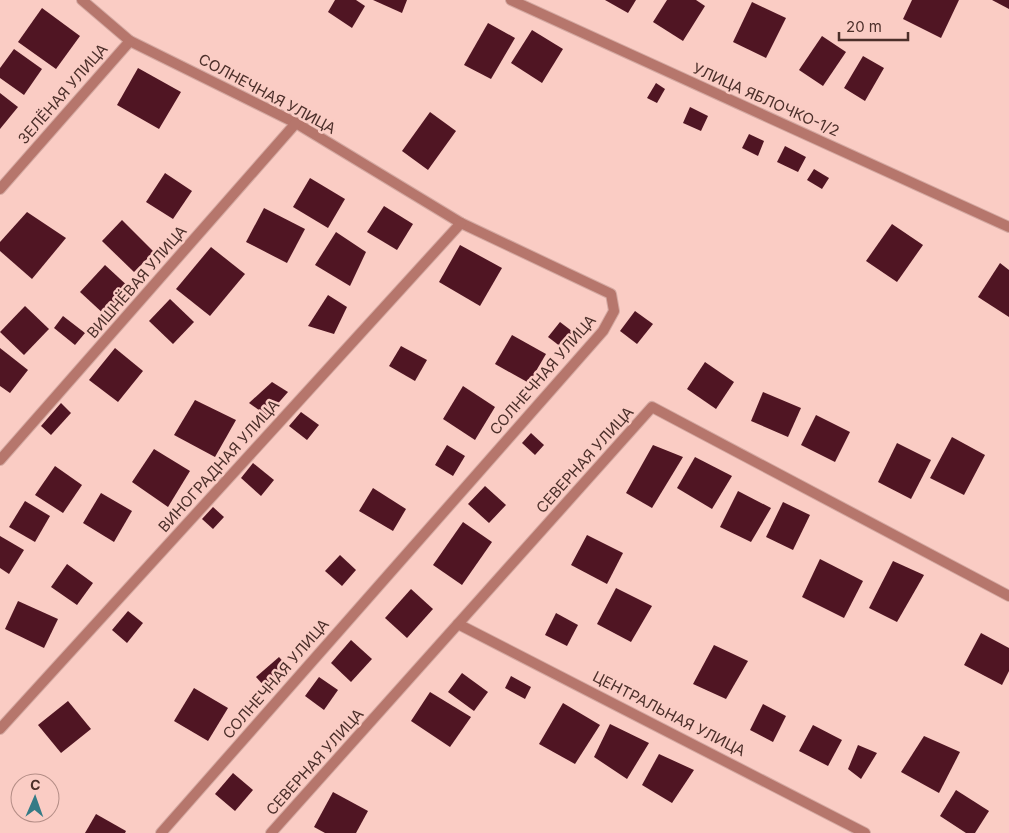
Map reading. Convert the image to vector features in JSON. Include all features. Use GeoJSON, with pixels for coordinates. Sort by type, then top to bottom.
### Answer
{"type":"FeatureCollection","features":[{"type":"Feature","properties":{"kind":"street","name":"СОЛНЕЧНАЯ УЛИЦА"},"geometry":{"type":"LineString","coordinates":[[82,0],[130,41],[296,123],[461,223],[611,294],[614,311],[603,330],[161,833]]}},
{"type":"Feature","properties":{"kind":"street","name":"УЛИЦА ЯБЛОЧКО-1/2"},"geometry":{"type":"LineString","coordinates":[[511,0],[1009,227]]}},
{"type":"Feature","properties":{"kind":"street","name":"ЗЕЛЁНАЯ УЛИЦА"},"geometry":{"type":"LineString","coordinates":[[0,189],[130,41]]}},
{"type":"Feature","properties":{"kind":"street","name":"ВИШНЁВАЯ УЛИЦА"},"geometry":{"type":"LineString","coordinates":[[0,460],[296,123]]}},
{"type":"Feature","properties":{"kind":"street","name":"ВИНОГРАДНАЯ УЛИЦА"},"geometry":{"type":"LineString","coordinates":[[0,728],[461,223]]}},
{"type":"Feature","properties":{"kind":"street","name":"СЕВЕРНАЯ УЛИЦА"},"geometry":{"type":"LineString","coordinates":[[271,833],[652,407],[1009,596]]}},
{"type":"Feature","properties":{"kind":"street","name":"ЦЕНТРАЛЬНАЯ УЛИЦА"},"geometry":{"type":"LineString","coordinates":[[458,624],[865,833]]}},
{"type":"Feature","properties":{"kind":"building"},"geometry":{"type":"Polygon","coordinates":[[[335,0],[356,0],[365,6],[352,28],[328,12],[335,0]]]}},
{"type":"Feature","properties":{"kind":"building"},"geometry":{"type":"Polygon","coordinates":[[[373,0],[407,0],[402,13],[373,0]]]}},
{"type":"Feature","properties":{"kind":"building"},"geometry":{"type":"Polygon","coordinates":[[[605,0],[636,0],[628,13],[605,0]]]}},
{"type":"Feature","properties":{"kind":"building"},"geometry":{"type":"Polygon","coordinates":[[[667,0],[696,0],[705,6],[683,41],[653,22],[667,0]]]}},
{"type":"Feature","properties":{"kind":"building"},"geometry":{"type":"Polygon","coordinates":[[[912,0],[959,0],[941,38],[903,19],[912,0]]]}},
{"type":"Feature","properties":{"kind":"building"},"geometry":{"type":"Polygon","coordinates":[[[992,0],[1009,0],[1009,9],[992,0]]]}},
{"type":"Feature","properties":{"kind":"building"},"geometry":{"type":"Polygon","coordinates":[[[752,2],[786,18],[766,58],[733,42],[752,2]]]}},
{"type":"Feature","properties":{"kind":"building"},"geometry":{"type":"Polygon","coordinates":[[[42,8],[80,36],[56,69],[18,42],[42,8]]]}},
{"type":"Feature","properties":{"kind":"building"},"geometry":{"type":"Polygon","coordinates":[[[488,23],[515,38],[491,79],[464,65],[488,23]]]}},
{"type":"Feature","properties":{"kind":"building"},"geometry":{"type":"Polygon","coordinates":[[[532,30],[563,49],[542,83],[511,63],[532,30]]]}},
{"type":"Feature","properties":{"kind":"building"},"geometry":{"type":"Polygon","coordinates":[[[822,36],[846,52],[823,86],[799,70],[822,36]]]}},
{"type":"Feature","properties":{"kind":"building"},"geometry":{"type":"Polygon","coordinates":[[[14,49],[42,69],[24,95],[0,78],[0,68],[14,49]]]}},
{"type":"Feature","properties":{"kind":"building"},"geometry":{"type":"Polygon","coordinates":[[[863,56],[884,68],[865,101],[844,88],[863,56]]]}},
{"type":"Feature","properties":{"kind":"building"},"geometry":{"type":"Polygon","coordinates":[[[138,68],[181,92],[159,129],[117,105],[138,68]]]}},
{"type":"Feature","properties":{"kind":"building"},"geometry":{"type":"Polygon","coordinates":[[[656,83],[665,89],[657,103],[647,98],[656,83]]]}},
{"type":"Feature","properties":{"kind":"building"},"geometry":{"type":"Polygon","coordinates":[[[0,93],[18,107],[0,129],[0,93]]]}},
{"type":"Feature","properties":{"kind":"building"},"geometry":{"type":"Polygon","coordinates":[[[690,107],[708,116],[701,131],[683,123],[690,107]]]}},
{"type":"Feature","properties":{"kind":"building"},"geometry":{"type":"Polygon","coordinates":[[[430,112],[456,131],[428,170],[402,151],[430,112]]]}},
{"type":"Feature","properties":{"kind":"building"},"geometry":{"type":"Polygon","coordinates":[[[749,134],[764,141],[758,156],[742,148],[749,134]]]}},
{"type":"Feature","properties":{"kind":"building"},"geometry":{"type":"Polygon","coordinates":[[[785,146],[806,157],[798,172],[777,162],[785,146]]]}},
{"type":"Feature","properties":{"kind":"building"},"geometry":{"type":"Polygon","coordinates":[[[814,169],[829,178],[822,189],[807,180],[814,169]]]}},
{"type":"Feature","properties":{"kind":"building"},"geometry":{"type":"Polygon","coordinates":[[[165,173],[192,191],[173,219],[146,202],[165,173]]]}},
{"type":"Feature","properties":{"kind":"building"},"geometry":{"type":"Polygon","coordinates":[[[310,178],[345,199],[328,228],[293,207],[310,178]]]}},
{"type":"Feature","properties":{"kind":"building"},"geometry":{"type":"Polygon","coordinates":[[[384,206],[413,224],[397,250],[367,232],[384,206]]]}},
{"type":"Feature","properties":{"kind":"building"},"geometry":{"type":"Polygon","coordinates":[[[264,208],[305,229],[287,263],[246,242],[264,208]]]}},
{"type":"Feature","properties":{"kind":"building"},"geometry":{"type":"Polygon","coordinates":[[[27,212],[66,238],[32,279],[0,251],[0,242],[27,212]]]}},
{"type":"Feature","properties":{"kind":"building"},"geometry":{"type":"Polygon","coordinates":[[[122,220],[154,252],[134,272],[102,241],[122,220]]]}},
{"type":"Feature","properties":{"kind":"building"},"geometry":{"type":"Polygon","coordinates":[[[892,224],[923,245],[897,282],[866,261],[892,224]]]}},
{"type":"Feature","properties":{"kind":"building"},"geometry":{"type":"Polygon","coordinates":[[[336,232],[366,252],[350,286],[315,265],[336,232]]]}},
{"type":"Feature","properties":{"kind":"building"},"geometry":{"type":"Polygon","coordinates":[[[460,245],[502,268],[480,306],[439,282],[460,245]]]}},
{"type":"Feature","properties":{"kind":"building"},"geometry":{"type":"Polygon","coordinates":[[[211,247],[245,274],[210,316],[176,289],[211,247]]]}},
{"type":"Feature","properties":{"kind":"building"},"geometry":{"type":"Polygon","coordinates":[[[1000,263],[1009,270],[1009,317],[978,297],[1000,263]]]}},
{"type":"Feature","properties":{"kind":"building"},"geometry":{"type":"Polygon","coordinates":[[[105,265],[131,289],[106,316],[80,292],[105,265]]]}},
{"type":"Feature","properties":{"kind":"building"},"geometry":{"type":"Polygon","coordinates":[[[328,295],[347,307],[334,334],[308,326],[328,295]]]}},
{"type":"Feature","properties":{"kind":"building"},"geometry":{"type":"Polygon","coordinates":[[[170,299],[194,322],[173,344],[149,321],[170,299]]]}},
{"type":"Feature","properties":{"kind":"building"},"geometry":{"type":"Polygon","coordinates":[[[25,306],[49,329],[24,355],[0,332],[25,306]]]}},
{"type":"Feature","properties":{"kind":"building"},"geometry":{"type":"Polygon","coordinates":[[[635,311],[653,324],[637,344],[620,331],[635,311]]]}},
{"type":"Feature","properties":{"kind":"building"},"geometry":{"type":"Polygon","coordinates":[[[63,316],[85,333],[75,345],[54,328],[63,316]]]}},
{"type":"Feature","properties":{"kind":"building"},"geometry":{"type":"Polygon","coordinates":[[[560,322],[577,335],[565,350],[548,337],[560,322]]]}},
{"type":"Feature","properties":{"kind":"building"},"geometry":{"type":"Polygon","coordinates":[[[512,335],[546,354],[529,383],[495,364],[512,335]]]}},
{"type":"Feature","properties":{"kind":"building"},"geometry":{"type":"Polygon","coordinates":[[[401,346],[427,360],[415,381],[389,366],[401,346]]]}},
{"type":"Feature","properties":{"kind":"building"},"geometry":{"type":"Polygon","coordinates":[[[0,348],[28,370],[10,393],[0,386],[0,348]]]}},
{"type":"Feature","properties":{"kind":"building"},"geometry":{"type":"Polygon","coordinates":[[[115,348],[143,371],[118,402],[89,380],[115,348]]]}},
{"type":"Feature","properties":{"kind":"building"},"geometry":{"type":"Polygon","coordinates":[[[705,362],[734,382],[716,409],[687,389],[705,362]]]}},
{"type":"Feature","properties":{"kind":"building"},"geometry":{"type":"Polygon","coordinates":[[[272,382],[288,392],[267,416],[249,403],[272,382]]]}},
{"type":"Feature","properties":{"kind":"building"},"geometry":{"type":"Polygon","coordinates":[[[463,386],[495,407],[475,440],[443,419],[463,386]]]}},
{"type":"Feature","properties":{"kind":"building"},"geometry":{"type":"Polygon","coordinates":[[[763,392],[801,408],[788,437],[751,421],[763,392]]]}},
{"type":"Feature","properties":{"kind":"building"},"geometry":{"type":"Polygon","coordinates":[[[195,400],[236,420],[215,457],[174,435],[195,400]]]}},
{"type":"Feature","properties":{"kind":"building"},"geometry":{"type":"Polygon","coordinates":[[[61,403],[71,413],[51,435],[41,426],[61,403]]]}},
{"type":"Feature","properties":{"kind":"building"},"geometry":{"type":"Polygon","coordinates":[[[301,412],[319,425],[307,440],[289,426],[301,412]]]}},
{"type":"Feature","properties":{"kind":"building"},"geometry":{"type":"Polygon","coordinates":[[[816,415],[850,432],[835,462],[801,445],[816,415]]]}},
{"type":"Feature","properties":{"kind":"building"},"geometry":{"type":"Polygon","coordinates":[[[531,433],[544,445],[535,455],[522,443],[531,433]]]}},
{"type":"Feature","properties":{"kind":"building"},"geometry":{"type":"Polygon","coordinates":[[[952,437],[985,455],[964,495],[930,478],[952,437]]]}},
{"type":"Feature","properties":{"kind":"building"},"geometry":{"type":"Polygon","coordinates":[[[897,443],[931,460],[911,499],[878,482],[897,443]]]}},
{"type":"Feature","properties":{"kind":"building"},"geometry":{"type":"Polygon","coordinates":[[[447,445],[465,456],[453,476],[435,465],[447,445]]]}},
{"type":"Feature","properties":{"kind":"building"},"geometry":{"type":"Polygon","coordinates":[[[653,445],[683,457],[652,508],[626,493],[653,445]]]}},
{"type":"Feature","properties":{"kind":"building"},"geometry":{"type":"Polygon","coordinates":[[[154,449],[190,471],[168,507],[132,482],[154,449]]]}},
{"type":"Feature","properties":{"kind":"building"},"geometry":{"type":"Polygon","coordinates":[[[695,457],[732,476],[712,509],[677,488],[695,457]]]}},
{"type":"Feature","properties":{"kind":"building"},"geometry":{"type":"Polygon","coordinates":[[[253,463],[274,480],[261,496],[241,478],[253,463]]]}},
{"type":"Feature","properties":{"kind":"building"},"geometry":{"type":"Polygon","coordinates":[[[55,466],[82,485],[63,513],[35,495],[55,466]]]}},
{"type":"Feature","properties":{"kind":"building"},"geometry":{"type":"Polygon","coordinates":[[[485,486],[506,505],[489,523],[468,504],[485,486]]]}},
{"type":"Feature","properties":{"kind":"building"},"geometry":{"type":"Polygon","coordinates":[[[373,488],[406,509],[393,531],[359,511],[373,488]]]}},
{"type":"Feature","properties":{"kind":"building"},"geometry":{"type":"Polygon","coordinates":[[[738,491],[771,508],[751,542],[720,527],[738,491]]]}},
{"type":"Feature","properties":{"kind":"building"},"geometry":{"type":"Polygon","coordinates":[[[101,493],[132,511],[114,542],[83,523],[101,493]]]}},
{"type":"Feature","properties":{"kind":"building"},"geometry":{"type":"Polygon","coordinates":[[[25,501],[50,516],[35,542],[9,527],[25,501]]]}},
{"type":"Feature","properties":{"kind":"building"},"geometry":{"type":"Polygon","coordinates":[[[783,502],[810,515],[793,550],[766,537],[783,502]]]}},
{"type":"Feature","properties":{"kind":"building"},"geometry":{"type":"Polygon","coordinates":[[[213,507],[224,517],[213,529],[202,519],[213,507]]]}},
{"type":"Feature","properties":{"kind":"building"},"geometry":{"type":"Polygon","coordinates":[[[463,522],[492,542],[462,585],[433,565],[463,522]]]}},
{"type":"Feature","properties":{"kind":"building"},"geometry":{"type":"Polygon","coordinates":[[[587,535],[623,553],[607,584],[571,565],[587,535]]]}},
{"type":"Feature","properties":{"kind":"building"},"geometry":{"type":"Polygon","coordinates":[[[0,536],[24,550],[9,574],[0,568],[0,536]]]}},
{"type":"Feature","properties":{"kind":"building"},"geometry":{"type":"Polygon","coordinates":[[[340,555],[356,570],[342,586],[325,571],[340,555]]]}},
{"type":"Feature","properties":{"kind":"building"},"geometry":{"type":"Polygon","coordinates":[[[820,559],[863,581],[844,618],[802,597],[820,559]]]}},
{"type":"Feature","properties":{"kind":"building"},"geometry":{"type":"Polygon","coordinates":[[[893,561],[924,575],[897,622],[869,608],[893,561]]]}},
{"type":"Feature","properties":{"kind":"building"},"geometry":{"type":"Polygon","coordinates":[[[67,564],[93,583],[77,605],[51,587],[67,564]]]}},
{"type":"Feature","properties":{"kind":"building"},"geometry":{"type":"Polygon","coordinates":[[[616,588],[652,606],[631,642],[597,624],[616,588]]]}},
{"type":"Feature","properties":{"kind":"building"},"geometry":{"type":"Polygon","coordinates":[[[411,589],[433,609],[407,638],[385,618],[411,589]]]}},
{"type":"Feature","properties":{"kind":"building"},"geometry":{"type":"Polygon","coordinates":[[[18,601],[58,619],[44,648],[5,629],[18,601]]]}},
{"type":"Feature","properties":{"kind":"building"},"geometry":{"type":"Polygon","coordinates":[[[128,611],[143,623],[127,643],[112,630],[128,611]]]}},
{"type":"Feature","properties":{"kind":"building"},"geometry":{"type":"Polygon","coordinates":[[[556,613],[578,625],[567,646],[545,635],[556,613]]]}},
{"type":"Feature","properties":{"kind":"building"},"geometry":{"type":"Polygon","coordinates":[[[981,633],[1009,648],[1009,671],[1002,685],[964,665],[981,633]]]}},
{"type":"Feature","properties":{"kind":"building"},"geometry":{"type":"Polygon","coordinates":[[[351,640],[372,659],[351,682],[331,663],[351,640]]]}},
{"type":"Feature","properties":{"kind":"building"},"geometry":{"type":"Polygon","coordinates":[[[714,645],[748,661],[726,699],[693,684],[714,645]]]}},
{"type":"Feature","properties":{"kind":"building"},"geometry":{"type":"Polygon","coordinates":[[[279,657],[288,667],[265,687],[256,677],[279,657]]]}},
{"type":"Feature","properties":{"kind":"building"},"geometry":{"type":"Polygon","coordinates":[[[462,673],[488,692],[474,711],[448,692],[462,673]]]}},
{"type":"Feature","properties":{"kind":"building"},"geometry":{"type":"Polygon","coordinates":[[[511,676],[531,687],[525,699],[505,688],[511,676]]]}},
{"type":"Feature","properties":{"kind":"building"},"geometry":{"type":"Polygon","coordinates":[[[319,677],[338,690],[324,710],[305,696],[319,677]]]}},
{"type":"Feature","properties":{"kind":"building"},"geometry":{"type":"Polygon","coordinates":[[[194,688],[228,708],[208,741],[174,721],[194,688]]]}},
{"type":"Feature","properties":{"kind":"building"},"geometry":{"type":"Polygon","coordinates":[[[430,692],[471,717],[450,747],[411,721],[430,692]]]}},
{"type":"Feature","properties":{"kind":"building"},"geometry":{"type":"Polygon","coordinates":[[[68,701],[91,729],[61,753],[38,725],[68,701]]]}},
{"type":"Feature","properties":{"kind":"building"},"geometry":{"type":"Polygon","coordinates":[[[563,703],[600,725],[575,764],[539,744],[563,703]]]}},
{"type":"Feature","properties":{"kind":"building"},"geometry":{"type":"Polygon","coordinates":[[[763,704],[786,716],[773,742],[750,730],[763,704]]]}},
{"type":"Feature","properties":{"kind":"building"},"geometry":{"type":"Polygon","coordinates":[[[610,724],[649,743],[627,779],[594,757],[610,724]]]}},
{"type":"Feature","properties":{"kind":"building"},"geometry":{"type":"Polygon","coordinates":[[[813,725],[842,740],[828,766],[799,751],[813,725]]]}},
{"type":"Feature","properties":{"kind":"building"},"geometry":{"type":"Polygon","coordinates":[[[924,736],[960,752],[939,793],[901,772],[924,736]]]}},
{"type":"Feature","properties":{"kind":"building"},"geometry":{"type":"Polygon","coordinates":[[[858,745],[877,753],[861,779],[848,769],[858,745]]]}},
{"type":"Feature","properties":{"kind":"building"},"geometry":{"type":"Polygon","coordinates":[[[659,754],[694,770],[672,803],[642,785],[659,754]]]}},
{"type":"Feature","properties":{"kind":"building"},"geometry":{"type":"Polygon","coordinates":[[[233,773],[253,790],[235,811],[215,794],[233,773]]]}},
{"type":"Feature","properties":{"kind":"building"},"geometry":{"type":"Polygon","coordinates":[[[956,790],[989,811],[975,833],[966,833],[940,816],[956,790]]]}},
{"type":"Feature","properties":{"kind":"building"},"geometry":{"type":"Polygon","coordinates":[[[333,792],[368,811],[356,833],[325,833],[314,827],[333,792]]]}},
{"type":"Feature","properties":{"kind":"building"},"geometry":{"type":"Polygon","coordinates":[[[96,814],[126,831],[125,833],[85,833],[96,814]]]}}]}
